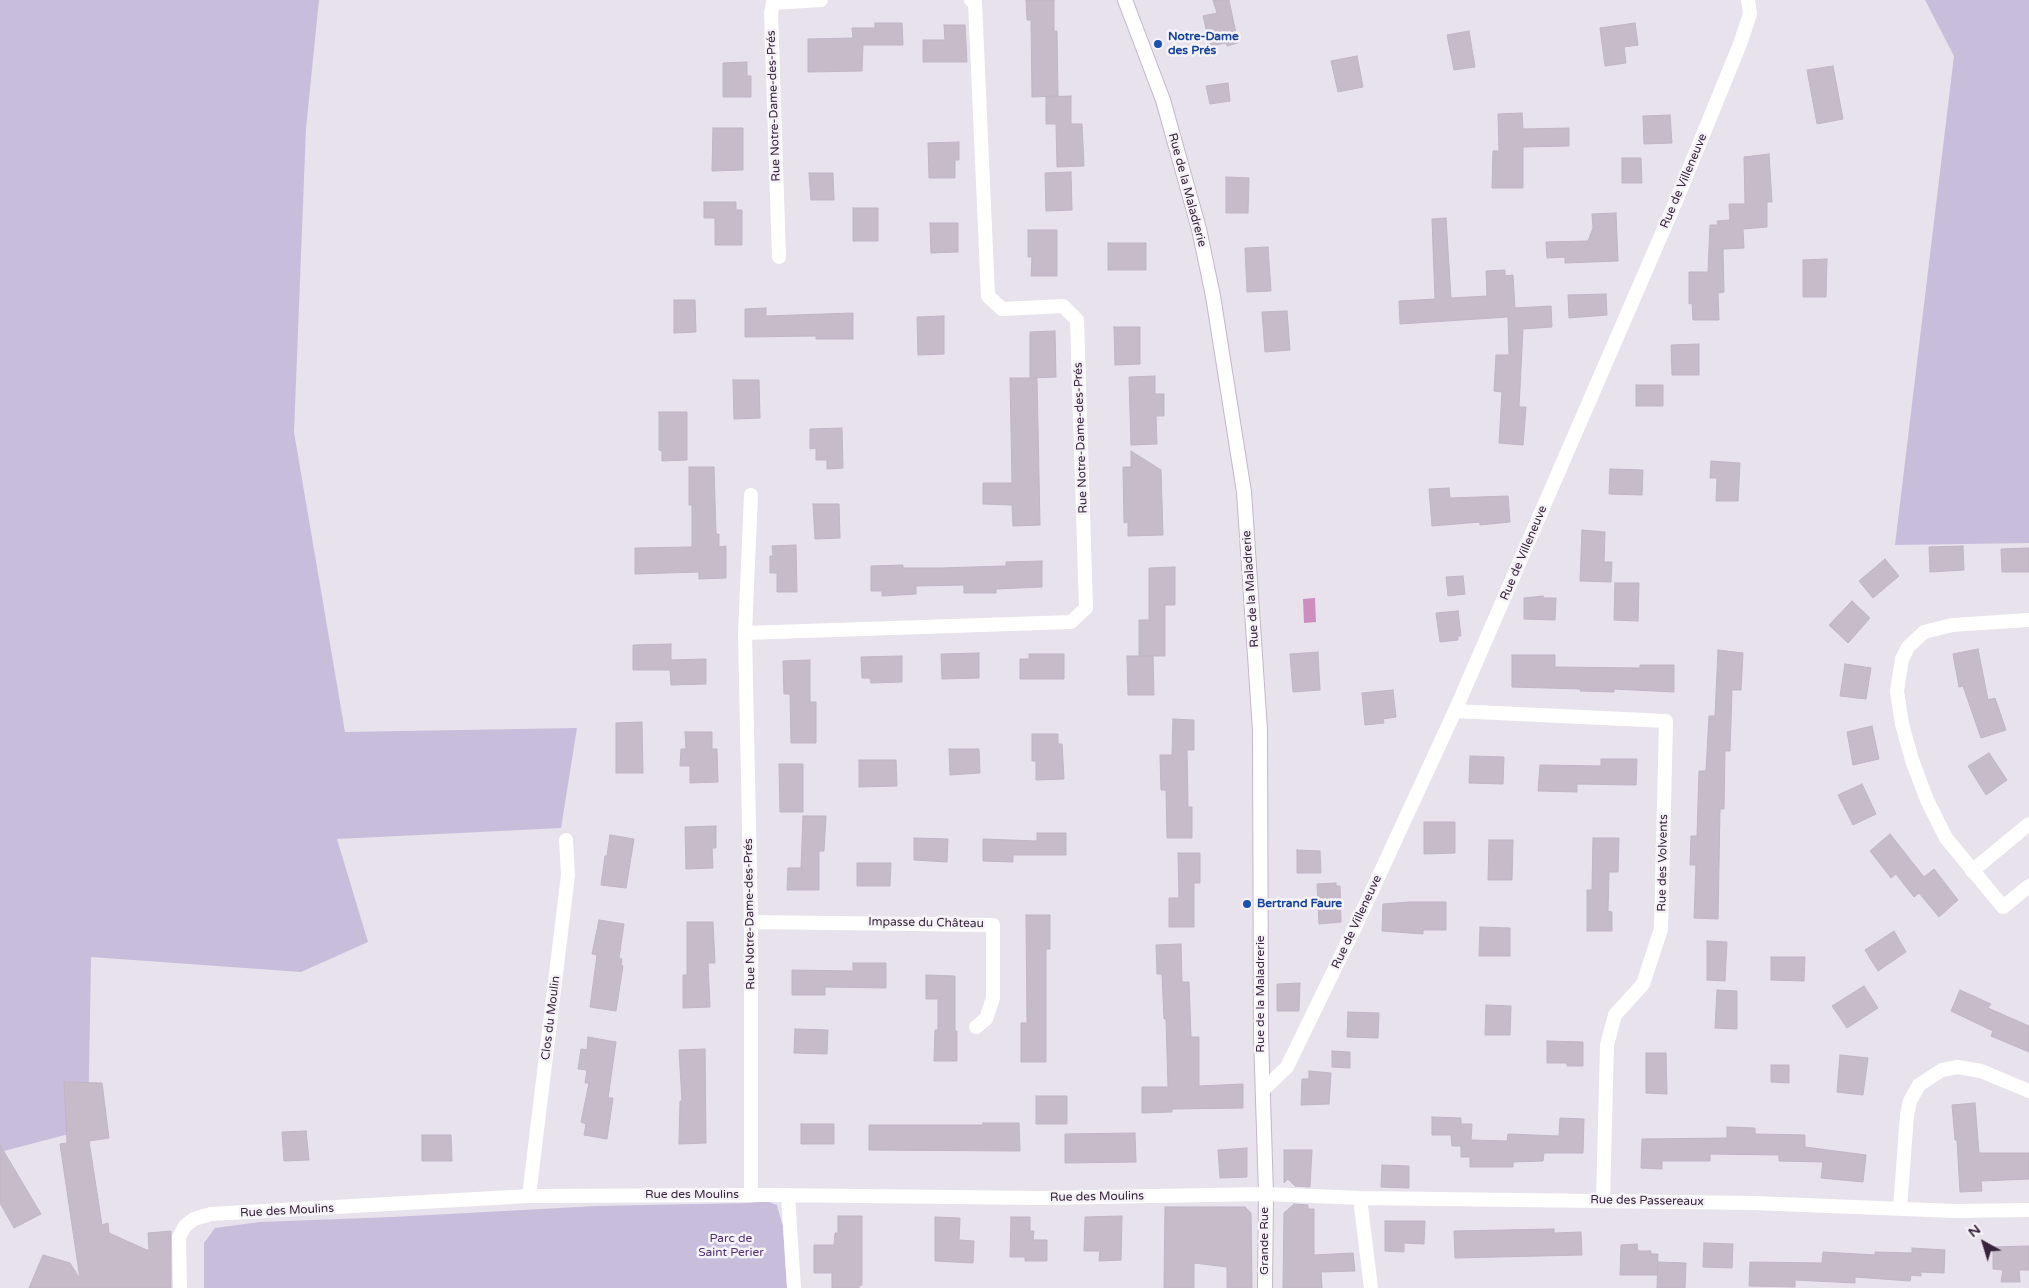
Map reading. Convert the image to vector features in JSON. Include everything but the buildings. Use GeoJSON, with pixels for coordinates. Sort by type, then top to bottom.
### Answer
{"type":"FeatureCollection","features":[{"type":"Feature","properties":{"kind":"street","name":"Rue Notre-Dame-des-Prés"},"geometry":{"type":"LineString","coordinates":[[779,257],[771,12],[773,3],[822,0]]}},
{"type":"Feature","properties":{"kind":"street","name":"Rue Notre-Dame-des-Prés"},"geometry":{"type":"LineString","coordinates":[[745,633],[1071,622],[1086,608],[1076,320],[1063,306],[1002,309],[988,296],[975,2],[971,0]]}},
{"type":"Feature","properties":{"kind":"street","name":"Rue de la Maladrerie"},"geometry":{"type":"LineString","coordinates":[[1125,0],[1163,100],[1199,229],[1213,296],[1244,492],[1260,730],[1263,1090],[1266,1194]]}},
{"type":"Feature","properties":{"kind":"street","name":"Rue de Villeneuve"},"geometry":{"type":"LineString","coordinates":[[1263,1090],[1287,1067],[1357,923],[1455,711],[1679,193],[1743,36],[1750,14],[1748,0]]}},
{"type":"Feature","properties":{"kind":"street","name":"Rue Notre-Dame-des-Prés"},"geometry":{"type":"LineString","coordinates":[[751,494],[745,633],[750,922],[751,1195]]}},
{"type":"Feature","properties":{"kind":"street"},"geometry":{"type":"LineString","coordinates":[[2029,620],[1952,625],[1924,632],[1908,647],[1902,659],[1897,691],[1902,724],[1912,760],[1927,800],[1946,838],[2004,907],[2029,886]]}},
{"type":"Feature","properties":{"kind":"street","name":"Rue des Volvents"},"geometry":{"type":"LineString","coordinates":[[1455,711],[1666,722],[1661,929],[1643,984],[1615,1015],[1607,1045],[1603,1201]]}},
{"type":"Feature","properties":{"kind":"street"},"geometry":{"type":"LineString","coordinates":[[1972,871],[2029,824]]}},
{"type":"Feature","properties":{"kind":"street","name":"Clos du Moulin"},"geometry":{"type":"LineString","coordinates":[[529,1196],[568,875],[566,840]]}},
{"type":"Feature","properties":{"kind":"street","name":"Impasse du Château"},"geometry":{"type":"LineString","coordinates":[[750,922],[993,924],[993,998],[986,1019],[976,1027]]}},
{"type":"Feature","properties":{"kind":"street"},"geometry":{"type":"LineString","coordinates":[[1900,1208],[1907,1115],[1910,1100],[1919,1085],[1942,1070],[1958,1067],[1981,1071],[2029,1091]]}},
{"type":"Feature","properties":{"kind":"street","name":"Rue des Passereaux"},"geometry":{"type":"LineString","coordinates":[[1266,1194],[1360,1198],[1754,1202],[1954,1211],[2029,1210]]}},
{"type":"Feature","properties":{"kind":"street","name":"Rue des Moulins"},"geometry":{"type":"LineString","coordinates":[[180,1288],[179,1237],[185,1226],[194,1219],[211,1214],[529,1196],[788,1195],[1040,1198],[1266,1194]]}},
{"type":"Feature","properties":{"kind":"street","name":"Grande Rue"},"geometry":{"type":"LineString","coordinates":[[1265,1288],[1266,1194]]}},
{"type":"Feature","properties":{"kind":"street"},"geometry":{"type":"LineString","coordinates":[[788,1195],[794,1288]]}},
{"type":"Feature","properties":{"kind":"street"},"geometry":{"type":"LineString","coordinates":[[1360,1198],[1371,1288]]}},
{"type":"Feature","properties":{"kind":"green space"},"geometry":{"type":"Polygon","coordinates":[[[0,0],[319,0],[306,128],[294,432],[345,732],[577,728],[561,828],[337,839],[368,942],[301,972],[91,957],[88,1129],[0,1152],[0,0]]]}},
{"type":"Feature","properties":{"kind":"green space"},"geometry":{"type":"Polygon","coordinates":[[[1925,0],[2029,0],[2029,543],[1895,545],[1954,56],[1925,0]]]}},
{"type":"Feature","properties":{"kind":"green space","name":"Parc de Saint Perier"},"geometry":{"type":"Polygon","coordinates":[[[766,1201],[777,1205],[783,1227],[787,1288],[204,1288],[204,1243],[215,1228],[260,1222],[597,1206],[750,1203],[766,1201]]]}},
{"type":"Feature","properties":{"kind":"shaded area"},"geometry":{"type":"Polygon","coordinates":[[[1315,598],[1316,622],[1304,623],[1303,599],[1315,598]]]}},
{"type":"Feature","properties":{"kind":"place","name":"Notre-Dame des Prés"},"geometry":{"type":"Point","coordinates":[1158,44]}},
{"type":"Feature","properties":{"kind":"place","name":"Bertrand Faure"},"geometry":{"type":"Point","coordinates":[1247,904]}}]}
